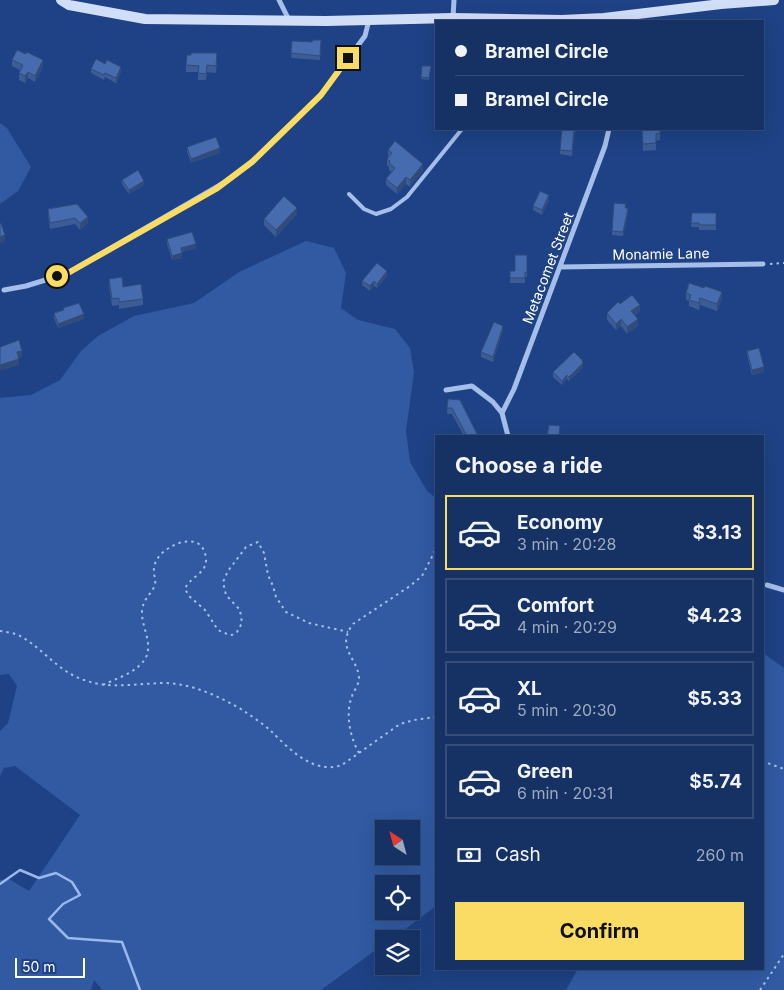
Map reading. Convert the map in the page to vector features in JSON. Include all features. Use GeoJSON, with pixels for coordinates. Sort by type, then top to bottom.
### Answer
{"type":"FeatureCollection","features":[{"type":"Feature","properties":{"kind":"street"},"geometry":{"type":"LineString","coordinates":[[61,0],[69,5],[145,19],[369,20],[453,18],[518,20]]}},
{"type":"Feature","properties":{"kind":"street"},"geometry":{"type":"LineString","coordinates":[[279,0],[289,20]]}},
{"type":"Feature","properties":{"kind":"street"},"geometry":{"type":"LineString","coordinates":[[453,18],[454,0]]}},
{"type":"Feature","properties":{"kind":"street"},"geometry":{"type":"LineString","coordinates":[[578,20],[605,19],[719,2],[774,0]]}},
{"type":"Feature","properties":{"kind":"street"},"geometry":{"type":"LineString","coordinates":[[4,290],[26,286],[68,273],[216,189],[252,162],[321,95],[365,36],[369,20]]}},
{"type":"Feature","properties":{"kind":"street","name":"Metacomet Street"},"geometry":{"type":"LineString","coordinates":[[502,413],[514,389],[605,146],[609,130]]}},
{"type":"Feature","properties":{"kind":"street","name":"Monamie Lane"},"geometry":{"type":"LineString","coordinates":[[560,267],[763,264]]}},
{"type":"Feature","properties":{"kind":"street"},"geometry":{"type":"LineString","coordinates":[[446,390],[472,386],[493,402],[502,413],[508,435]]}},
{"type":"Feature","properties":{"kind":"street"},"geometry":{"type":"LineString","coordinates":[[767,585],[784,590]]}},
{"type":"Feature","properties":{"kind":"lane"},"geometry":{"type":"LineString","coordinates":[[349,194],[364,209],[376,214],[391,209],[407,197],[461,130]]}},
{"type":"Feature","properties":{"kind":"path"},"geometry":{"type":"LineString","coordinates":[[763,264],[784,263]]}},
{"type":"Feature","properties":{"kind":"path"},"geometry":{"type":"LineString","coordinates":[[103,685],[130,672],[146,658],[148,649],[142,609],[155,582],[154,568],[161,553],[183,541],[197,543],[203,550],[206,560],[204,569],[189,582],[185,589],[189,596],[205,610],[221,632],[232,635],[237,632],[242,623],[240,610],[226,595],[223,582],[246,546],[258,542],[264,553],[268,575],[276,597],[286,612],[308,623],[348,632]]}},
{"type":"Feature","properties":{"kind":"path"},"geometry":{"type":"LineString","coordinates":[[359,753],[354,743],[349,719],[350,700],[358,685],[359,677],[347,646],[346,638],[348,632],[353,624],[422,576],[435,551]]}},
{"type":"Feature","properties":{"kind":"path"},"geometry":{"type":"LineString","coordinates":[[0,631],[22,637],[50,660],[81,680],[103,685],[120,686],[166,683],[195,688],[244,711],[272,732],[285,746],[316,765],[338,766],[347,762],[400,724],[435,717]]}},
{"type":"Feature","properties":{"kind":"path"},"geometry":{"type":"LineString","coordinates":[[764,762],[784,770]]}},
{"type":"Feature","properties":{"kind":"path"},"geometry":{"type":"LineString","coordinates":[[760,990],[784,954]]}},
{"type":"Feature","properties":{"kind":"shaded area"},"geometry":{"type":"Polygon","coordinates":[[[0,123],[7,128],[31,167],[18,191],[0,204],[0,123]]]}},
{"type":"Feature","properties":{"kind":"shaded area"},"geometry":{"type":"Polygon","coordinates":[[[306,241],[334,248],[346,273],[341,308],[358,320],[395,329],[410,348],[414,372],[406,431],[410,462],[427,491],[435,497],[435,907],[420,918],[420,875],[375,875],[375,920],[417,920],[404,930],[375,930],[375,951],[321,990],[102,990],[94,980],[91,990],[0,990],[0,880],[9,879],[29,891],[80,815],[15,766],[4,768],[0,776],[0,731],[8,723],[17,686],[9,674],[0,675],[0,398],[31,395],[60,380],[81,351],[98,336],[134,316],[194,303],[239,272],[306,241]]]}},
{"type":"Feature","properties":{"kind":"shaded area"},"geometry":{"type":"Polygon","coordinates":[[[764,654],[784,668],[784,990],[566,990],[577,970],[764,970],[764,654]]]}},
{"type":"Feature","properties":{"kind":"building"},"geometry":{"type":"Polygon","coordinates":[[[313,40],[321,40],[320,56],[291,53],[292,41],[312,42],[313,40]]]}},
{"type":"Feature","properties":{"kind":"building"},"geometry":{"type":"Polygon","coordinates":[[[17,50],[26,54],[27,52],[43,60],[35,76],[28,72],[25,76],[19,73],[23,65],[12,60],[17,50]]]}},
{"type":"Feature","properties":{"kind":"building"},"geometry":{"type":"Polygon","coordinates":[[[191,53],[217,53],[216,66],[207,65],[206,74],[198,73],[199,66],[186,65],[187,55],[191,55],[191,53]]]}},
{"type":"Feature","properties":{"kind":"building"},"geometry":{"type":"Polygon","coordinates":[[[96,59],[105,64],[107,60],[121,67],[116,78],[91,69],[96,59]]]}},
{"type":"Feature","properties":{"kind":"building"},"geometry":{"type":"Polygon","coordinates":[[[422,66],[431,66],[429,78],[421,77],[422,66]]]}},
{"type":"Feature","properties":{"kind":"building"},"geometry":{"type":"Polygon","coordinates":[[[562,130],[574,130],[572,151],[560,150],[562,130]]]}},
{"type":"Feature","properties":{"kind":"building"},"geometry":{"type":"Polygon","coordinates":[[[642,130],[660,130],[660,133],[656,134],[656,143],[643,144],[642,130]]]}},
{"type":"Feature","properties":{"kind":"building"},"geometry":{"type":"Polygon","coordinates":[[[216,137],[220,148],[191,159],[187,147],[216,137]]]}},
{"type":"Feature","properties":{"kind":"building"},"geometry":{"type":"Polygon","coordinates":[[[395,141],[423,164],[410,180],[406,177],[397,188],[386,179],[395,168],[387,159],[392,153],[388,150],[395,141]]]}},
{"type":"Feature","properties":{"kind":"building"},"geometry":{"type":"Polygon","coordinates":[[[138,170],[144,181],[129,190],[122,180],[138,170]]]}},
{"type":"Feature","properties":{"kind":"building"},"geometry":{"type":"Polygon","coordinates":[[[540,191],[549,195],[542,210],[533,206],[540,191]]]}},
{"type":"Feature","properties":{"kind":"building"},"geometry":{"type":"Polygon","coordinates":[[[284,196],[297,208],[276,230],[264,219],[284,196]]]}},
{"type":"Feature","properties":{"kind":"building"},"geometry":{"type":"Polygon","coordinates":[[[614,203],[626,204],[625,208],[628,208],[623,232],[612,231],[614,203]]]}},
{"type":"Feature","properties":{"kind":"building"},"geometry":{"type":"Polygon","coordinates":[[[77,204],[88,217],[80,223],[75,218],[50,223],[48,209],[77,204]]]}},
{"type":"Feature","properties":{"kind":"building"},"geometry":{"type":"Polygon","coordinates":[[[692,213],[716,213],[716,225],[691,223],[692,213]]]}},
{"type":"Feature","properties":{"kind":"building"},"geometry":{"type":"Polygon","coordinates":[[[0,224],[5,235],[0,237],[0,224]]]}},
{"type":"Feature","properties":{"kind":"building"},"geometry":{"type":"Polygon","coordinates":[[[192,232],[196,244],[181,248],[182,253],[172,256],[167,239],[192,232]]]}},
{"type":"Feature","properties":{"kind":"building"},"geometry":{"type":"Polygon","coordinates":[[[515,255],[527,255],[527,273],[525,272],[525,278],[510,278],[510,271],[515,271],[515,255]]]}},
{"type":"Feature","properties":{"kind":"building"},"geometry":{"type":"Polygon","coordinates":[[[377,263],[387,271],[377,284],[374,281],[370,286],[362,281],[377,263]]]}},
{"type":"Feature","properties":{"kind":"building"},"geometry":{"type":"Polygon","coordinates":[[[122,277],[123,287],[141,284],[143,299],[119,302],[119,298],[112,299],[109,279],[122,277]]]}},
{"type":"Feature","properties":{"kind":"building"},"geometry":{"type":"Polygon","coordinates":[[[689,283],[722,292],[717,304],[700,298],[699,303],[689,300],[691,295],[686,293],[689,283]]]}},
{"type":"Feature","properties":{"kind":"building"},"geometry":{"type":"Polygon","coordinates":[[[632,295],[640,305],[631,311],[638,319],[627,327],[621,319],[616,324],[607,313],[618,302],[620,304],[632,295]]]}},
{"type":"Feature","properties":{"kind":"building"},"geometry":{"type":"Polygon","coordinates":[[[79,303],[84,314],[58,324],[54,313],[79,303]]]}},
{"type":"Feature","properties":{"kind":"building"},"geometry":{"type":"Polygon","coordinates":[[[494,322],[503,326],[493,357],[481,352],[494,322]]]}},
{"type":"Feature","properties":{"kind":"building"},"geometry":{"type":"Polygon","coordinates":[[[19,340],[22,351],[17,352],[19,359],[0,365],[0,347],[19,340]]]}},
{"type":"Feature","properties":{"kind":"building"},"geometry":{"type":"Polygon","coordinates":[[[759,348],[764,367],[752,370],[747,351],[759,348]]]}},
{"type":"Feature","properties":{"kind":"building"},"geometry":{"type":"Polygon","coordinates":[[[574,352],[583,363],[569,377],[567,375],[562,381],[553,372],[574,352]]]}},
{"type":"Feature","properties":{"kind":"building"},"geometry":{"type":"Polygon","coordinates":[[[448,399],[460,400],[478,435],[466,435],[452,408],[447,408],[448,399]]]}},
{"type":"Feature","properties":{"kind":"building"},"geometry":{"type":"Polygon","coordinates":[[[549,425],[560,426],[559,435],[547,435],[549,425]]]}},
{"type":"Feature","properties":{"kind":"waterway"},"geometry":{"type":"LineString","coordinates":[[0,884],[20,870],[39,878],[56,873],[72,882],[80,895],[63,904],[49,919],[68,938],[122,942],[140,990]]}},
{"type":"Feature","properties":{"kind":"route"},"geometry":{"type":"LineString","coordinates":[[57,276],[68,273],[216,189],[252,162],[276,140],[321,95],[348,58]]}}]}
